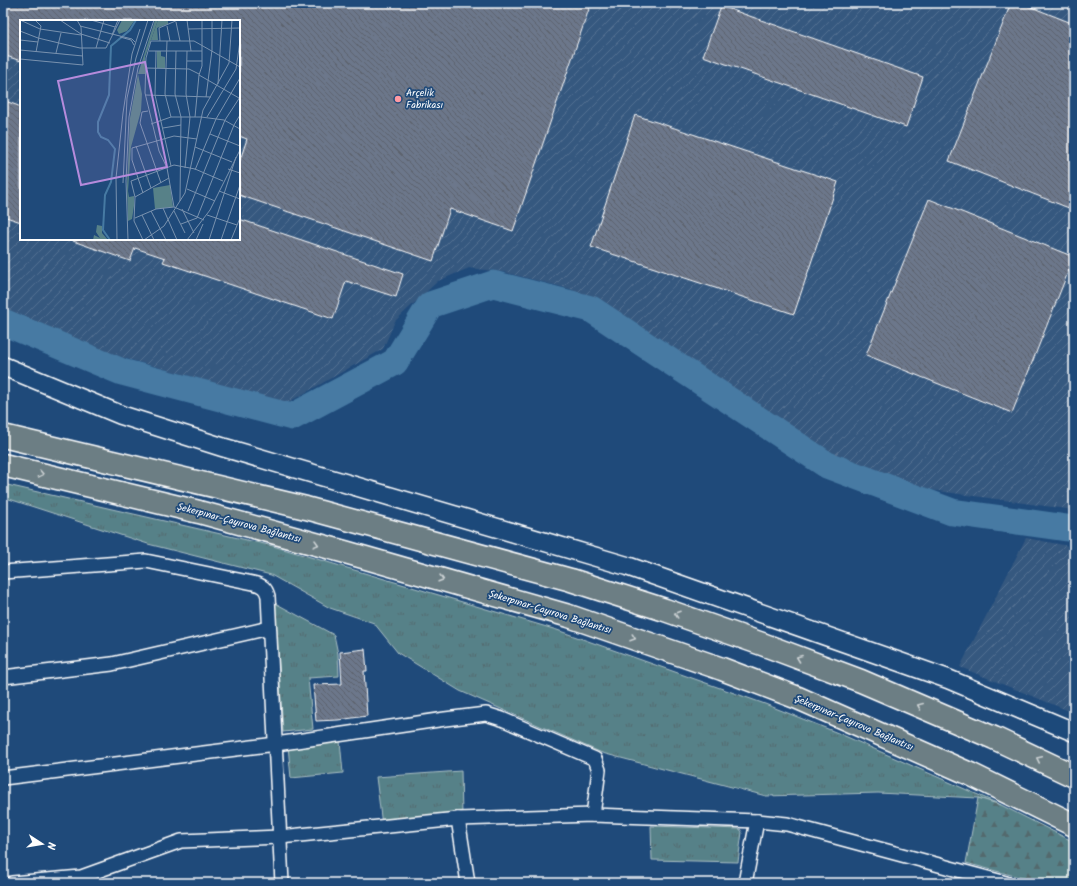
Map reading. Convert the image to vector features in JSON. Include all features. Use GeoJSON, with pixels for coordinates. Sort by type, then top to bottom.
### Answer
{"type":"FeatureCollection","features":[{"type":"Feature","properties":{"kind":"highway"},"geometry":{"type":"LineString","coordinates":[[3,436],[306,508],[571,580],[665,610],[754,641],[860,682],[994,738],[1074,776]]}},
{"type":"Feature","properties":{"kind":"highway","name":"Şekerpınar-Çayırova Bağlantısı"},"geometry":{"type":"LineString","coordinates":[[3,466],[199,512],[569,616],[715,667],[798,698],[970,774],[1074,826]]}},
{"type":"Feature","properties":{"kind":"street"},"geometry":{"type":"LineString","coordinates":[[3,366],[122,416],[222,447],[627,566],[948,679],[1074,732]]}},
{"type":"Feature","properties":{"kind":"street"},"geometry":{"type":"LineString","coordinates":[[3,572],[146,561],[260,584],[266,589],[270,628],[282,883]]}},
{"type":"Feature","properties":{"kind":"street"},"geometry":{"type":"LineString","coordinates":[[3,677],[112,664],[270,628]]}},
{"type":"Feature","properties":{"kind":"street"},"geometry":{"type":"LineString","coordinates":[[3,778],[276,744],[486,714],[502,719],[595,759],[599,770],[593,815]]}},
{"type":"Feature","properties":{"kind":"street"},"geometry":{"type":"LineString","coordinates":[[12,883],[81,877],[181,841],[280,837],[458,819],[593,815],[757,821],[787,824],[1006,883]]}},
{"type":"Feature","properties":{"kind":"street"},"geometry":{"type":"LineString","coordinates":[[458,819],[468,883]]}},
{"type":"Feature","properties":{"kind":"street"},"geometry":{"type":"LineString","coordinates":[[745,883],[757,821]]}},
{"type":"Feature","properties":{"kind":"shaded area"},"geometry":{"type":"Polygon","coordinates":[[[3,3],[1074,3],[1074,510],[924,489],[796,442],[632,323],[570,289],[503,272],[469,268],[438,281],[395,321],[383,349],[287,403],[102,352],[3,308],[3,3]]]}},
{"type":"Feature","properties":{"kind":"shaded area"},"geometry":{"type":"Polygon","coordinates":[[[1026,538],[1074,547],[1074,713],[960,667],[1026,538]]]}},
{"type":"Feature","properties":{"kind":"green space"},"geometry":{"type":"Polygon","coordinates":[[[3,484],[273,546],[557,630],[765,704],[838,733],[1001,805],[978,798],[878,793],[766,796],[602,753],[460,691],[398,653],[374,623],[330,608],[271,575],[148,544],[3,497],[3,484]]]}},
{"type":"Feature","properties":{"kind":"green space"},"geometry":{"type":"Polygon","coordinates":[[[275,603],[334,635],[338,654],[339,676],[308,678],[313,729],[283,732],[275,603]]]}},
{"type":"Feature","properties":{"kind":"green space"},"geometry":{"type":"Polygon","coordinates":[[[340,741],[343,773],[291,778],[288,746],[340,741]]]}},
{"type":"Feature","properties":{"kind":"green space"},"geometry":{"type":"Polygon","coordinates":[[[461,771],[462,815],[382,825],[376,777],[461,771]]]}},
{"type":"Feature","properties":{"kind":"green space"},"geometry":{"type":"Polygon","coordinates":[[[978,798],[1001,805],[1074,842],[1074,883],[1041,883],[966,863],[978,798]]]}},
{"type":"Feature","properties":{"kind":"green space"},"geometry":{"type":"Polygon","coordinates":[[[651,826],[740,829],[742,832],[738,862],[652,860],[651,826]]]}},
{"type":"Feature","properties":{"kind":"building","name":"Arçelik Fabrikası"},"geometry":{"type":"Polygon","coordinates":[[[3,3],[591,3],[513,231],[450,209],[433,261],[240,195],[240,160],[247,139],[240,136],[240,20],[20,20],[20,61],[3,55],[3,3]]]}},
{"type":"Feature","properties":{"kind":"building"},"geometry":{"type":"Polygon","coordinates":[[[1011,3],[1021,3],[1074,24],[1074,210],[949,161],[1011,3]]]}},
{"type":"Feature","properties":{"kind":"building"},"geometry":{"type":"Polygon","coordinates":[[[721,6],[923,77],[906,127],[703,56],[721,6]]]}},
{"type":"Feature","properties":{"kind":"building"},"geometry":{"type":"Polygon","coordinates":[[[3,100],[20,107],[20,222],[3,216],[3,100]]]}},
{"type":"Feature","properties":{"kind":"building"},"geometry":{"type":"Polygon","coordinates":[[[635,115],[838,182],[794,314],[591,247],[635,115]]]}},
{"type":"Feature","properties":{"kind":"building"},"geometry":{"type":"Polygon","coordinates":[[[929,199],[1074,257],[1012,413],[866,355],[929,199]]]}},
{"type":"Feature","properties":{"kind":"building"},"geometry":{"type":"Polygon","coordinates":[[[240,219],[403,274],[396,297],[346,281],[333,319],[163,262],[165,258],[135,248],[130,261],[73,241],[240,240],[240,219]]]}},
{"type":"Feature","properties":{"kind":"building"},"geometry":{"type":"Polygon","coordinates":[[[365,649],[367,671],[364,671],[367,716],[316,721],[313,685],[342,684],[340,652],[365,649]]]}},
{"type":"Feature","properties":{"kind":"waterway"},"geometry":{"type":"LineString","coordinates":[[3,322],[122,372],[292,417],[395,362],[430,305],[493,284],[591,309],[827,465],[952,512],[1074,529]]}},
{"type":"Feature","properties":{"kind":"place","name":"Arçelik Fabrikası"},"geometry":{"type":"Point","coordinates":[398,99]}}]}
